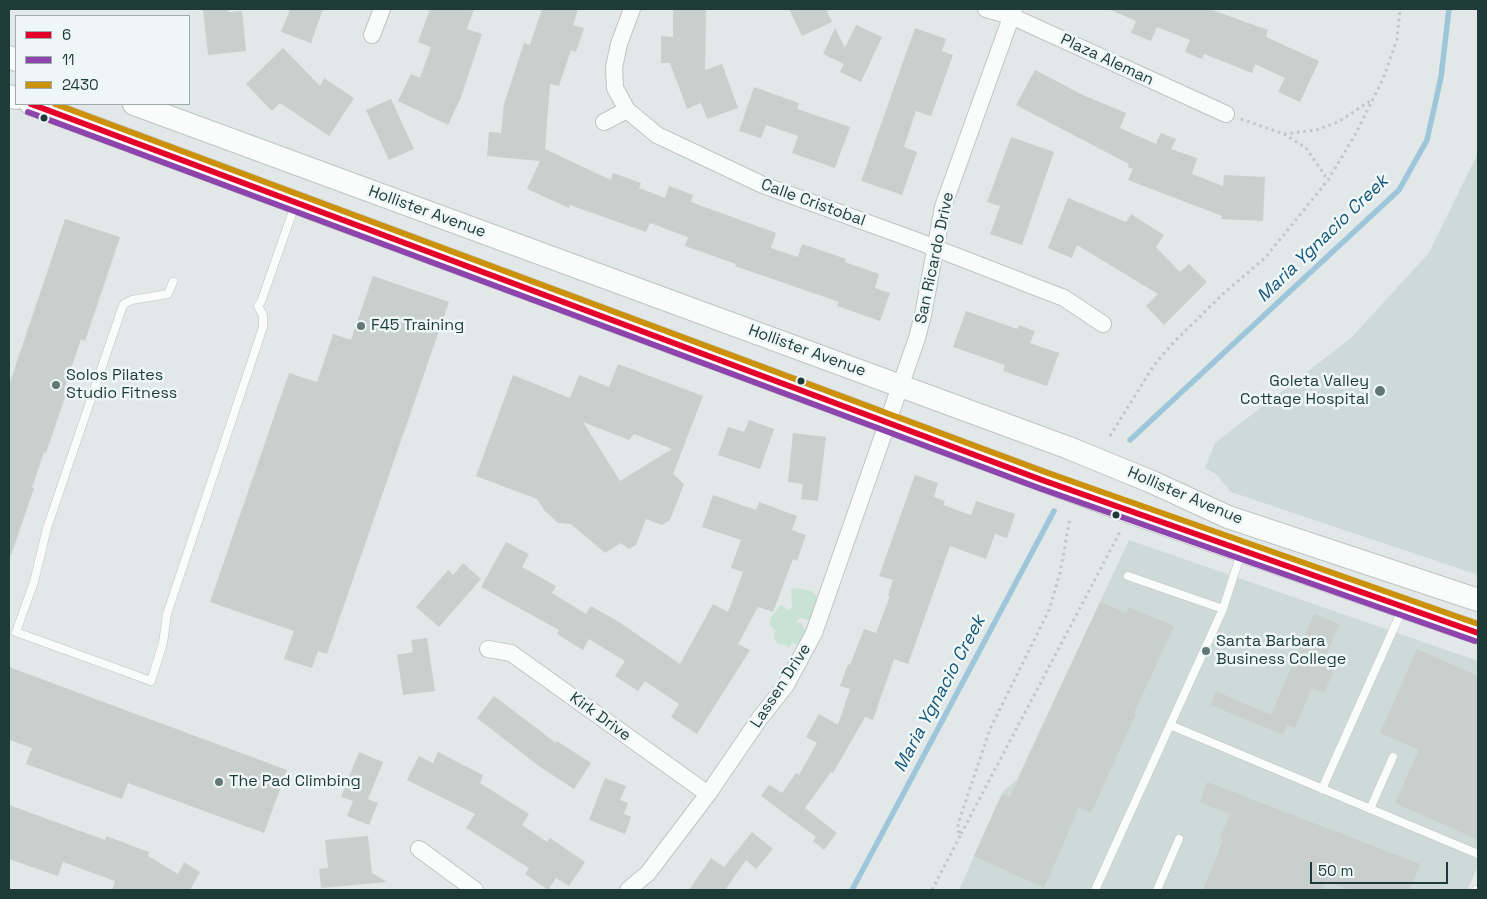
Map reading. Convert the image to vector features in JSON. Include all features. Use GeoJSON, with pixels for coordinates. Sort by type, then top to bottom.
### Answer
{"type":"FeatureCollection","features":[{"type":"Feature","properties":{"kind":"main road","name":"Hollister Avenue"},"geometry":{"type":"LineString","coordinates":[[34,105],[1042,480],[1122,518],[1242,550],[1478,634]]}},
{"type":"Feature","properties":{"kind":"main road","name":"Hollister Avenue"},"geometry":{"type":"LineString","coordinates":[[137,105],[1069,448],[1152,482],[1228,517],[1478,600]]}},
{"type":"Feature","properties":{"kind":"street"},"geometry":{"type":"LineString","coordinates":[[372,35],[382,9]]}},
{"type":"Feature","properties":{"kind":"street","name":"Calle Cristobal"},"geometry":{"type":"LineString","coordinates":[[632,9],[619,44],[614,67],[615,88],[627,110],[657,135],[763,185],[912,239],[1064,298],[1103,324]]}},
{"type":"Feature","properties":{"kind":"street","name":"Plaza Aleman"},"geometry":{"type":"LineString","coordinates":[[986,9],[1012,12],[1226,114]]}},
{"type":"Feature","properties":{"kind":"street","name":"San Ricardo Drive"},"geometry":{"type":"LineString","coordinates":[[888,423],[923,315],[943,207],[1012,12]]}},
{"type":"Feature","properties":{"kind":"street"},"geometry":{"type":"LineString","coordinates":[[604,122],[627,110]]}},
{"type":"Feature","properties":{"kind":"street","name":"Lassen Drive"},"geometry":{"type":"LineString","coordinates":[[628,890],[648,873],[708,794],[786,685],[814,633],[888,423]]}},
{"type":"Feature","properties":{"kind":"street","name":"Kirk Drive"},"geometry":{"type":"LineString","coordinates":[[488,649],[510,653],[708,794]]}},
{"type":"Feature","properties":{"kind":"street"},"geometry":{"type":"LineString","coordinates":[[418,849],[475,890]]}},
{"type":"Feature","properties":{"kind":"lane"},"geometry":{"type":"LineString","coordinates":[[173,282],[168,294],[132,300],[124,304],[122,308],[47,528],[34,582],[16,632],[150,680],[163,643],[167,614],[263,327],[263,315],[258,306],[296,203]]}},
{"type":"Feature","properties":{"kind":"lane"},"geometry":{"type":"LineString","coordinates":[[1094,890],[1223,609],[1242,550]]}},
{"type":"Feature","properties":{"kind":"lane"},"geometry":{"type":"LineString","coordinates":[[1128,576],[1223,609]]}},
{"type":"Feature","properties":{"kind":"lane"},"geometry":{"type":"LineString","coordinates":[[1322,789],[1403,607]]}},
{"type":"Feature","properties":{"kind":"lane"},"geometry":{"type":"LineString","coordinates":[[1170,725],[1478,854]]}},
{"type":"Feature","properties":{"kind":"lane"},"geometry":{"type":"LineString","coordinates":[[1370,808],[1393,757]]}},
{"type":"Feature","properties":{"kind":"lane"},"geometry":{"type":"LineString","coordinates":[[1157,890],[1179,839]]}},
{"type":"Feature","properties":{"kind":"path"},"geometry":{"type":"LineString","coordinates":[[1110,436],[1154,365],[1175,341],[1225,292],[1265,258],[1328,180],[1355,135],[1383,79],[1398,39],[1400,9]]}},
{"type":"Feature","properties":{"kind":"path"},"geometry":{"type":"LineString","coordinates":[[1284,134],[1316,130],[1338,122],[1372,100]]}},
{"type":"Feature","properties":{"kind":"path"},"geometry":{"type":"LineString","coordinates":[[1226,114],[1284,134],[1306,148],[1328,180]]}},
{"type":"Feature","properties":{"kind":"path"},"geometry":{"type":"LineString","coordinates":[[961,834],[958,832],[958,824],[990,729],[1048,610],[1060,574],[1070,518]]}},
{"type":"Feature","properties":{"kind":"path"},"geometry":{"type":"LineString","coordinates":[[932,890],[1122,518]]}},
{"type":"Feature","properties":{"kind":"shaded area","name":"Goleta Valley Cottage Hospital"},"geometry":{"type":"Polygon","coordinates":[[[1478,153],[1478,575],[1231,492],[1216,474],[1205,468],[1215,443],[1351,338],[1428,254],[1478,153]]]}},
{"type":"Feature","properties":{"kind":"shaded area"},"geometry":{"type":"Polygon","coordinates":[[[1129,540],[1478,661],[1478,866],[1467,890],[959,890],[1002,793],[1017,779],[1129,540]]]}},
{"type":"Feature","properties":{"kind":"green space"},"geometry":{"type":"Polygon","coordinates":[[[797,588],[812,591],[820,601],[810,621],[798,619],[797,623],[801,623],[807,633],[797,645],[793,642],[789,648],[786,645],[778,644],[774,638],[775,630],[770,625],[770,619],[782,605],[788,610],[792,608],[791,589],[797,588]]]}},
{"type":"Feature","properties":{"kind":"building"},"geometry":{"type":"Polygon","coordinates":[[[203,9],[228,9],[229,12],[242,11],[246,51],[208,55],[203,9]]]}},
{"type":"Feature","properties":{"kind":"building"},"geometry":{"type":"Polygon","coordinates":[[[290,9],[323,9],[311,43],[281,32],[290,9]]]}},
{"type":"Feature","properties":{"kind":"building"},"geometry":{"type":"Polygon","coordinates":[[[430,9],[474,9],[467,29],[482,34],[461,97],[448,125],[398,101],[411,74],[420,78],[431,47],[418,42],[430,9]]]}},
{"type":"Feature","properties":{"kind":"building"},"geometry":{"type":"Polygon","coordinates":[[[542,9],[578,9],[573,25],[584,28],[576,52],[571,50],[559,86],[550,84],[545,149],[611,180],[613,173],[641,183],[639,188],[665,198],[669,186],[693,195],[691,202],[776,233],[771,248],[798,257],[802,244],[846,259],[845,262],[879,274],[875,288],[890,293],[880,321],[837,306],[839,302],[735,266],[736,264],[685,246],[688,237],[650,223],[646,232],[570,205],[569,208],[527,189],[540,161],[487,156],[489,132],[501,133],[504,104],[524,43],[530,45],[542,9]]]}},
{"type":"Feature","properties":{"kind":"building"},"geometry":{"type":"Polygon","coordinates":[[[673,9],[706,9],[705,70],[722,64],[738,108],[707,119],[701,103],[687,109],[670,63],[661,63],[661,36],[673,37],[673,9]]]}},
{"type":"Feature","properties":{"kind":"building"},"geometry":{"type":"Polygon","coordinates":[[[789,9],[826,9],[832,22],[802,36],[789,9]]]}},
{"type":"Feature","properties":{"kind":"building"},"geometry":{"type":"Polygon","coordinates":[[[1108,9],[1209,9],[1268,30],[1266,37],[1319,61],[1300,102],[1278,92],[1285,78],[1255,64],[1252,73],[1204,54],[1202,59],[1185,52],[1190,40],[1157,27],[1151,41],[1131,33],[1136,21],[1108,9]]]}},
{"type":"Feature","properties":{"kind":"building"},"geometry":{"type":"Polygon","coordinates":[[[856,25],[882,37],[861,82],[840,72],[844,64],[823,54],[835,28],[845,48],[856,25]]]}},
{"type":"Feature","properties":{"kind":"building"},"geometry":{"type":"Polygon","coordinates":[[[915,28],[946,39],[942,51],[953,55],[931,116],[916,111],[904,147],[917,152],[902,195],[861,181],[915,28]]]}},
{"type":"Feature","properties":{"kind":"building"},"geometry":{"type":"Polygon","coordinates":[[[283,48],[320,86],[324,78],[354,98],[329,136],[280,103],[272,111],[246,84],[283,48]]]}},
{"type":"Feature","properties":{"kind":"building"},"geometry":{"type":"Polygon","coordinates":[[[1035,70],[1085,96],[1126,113],[1120,128],[1156,144],[1161,133],[1176,139],[1171,149],[1197,158],[1192,174],[1223,186],[1224,175],[1265,177],[1263,221],[1221,219],[1222,216],[1128,180],[1133,169],[1128,167],[1129,164],[1016,105],[1035,70]]]}},
{"type":"Feature","properties":{"kind":"building"},"geometry":{"type":"Polygon","coordinates":[[[754,87],[799,103],[797,109],[850,127],[835,168],[792,153],[798,136],[766,125],[761,138],[739,131],[754,87]]]}},
{"type":"Feature","properties":{"kind":"building"},"geometry":{"type":"Polygon","coordinates":[[[391,99],[414,149],[389,160],[366,110],[391,99]]]}},
{"type":"Feature","properties":{"kind":"building"},"geometry":{"type":"Polygon","coordinates":[[[1011,137],[1054,152],[1022,245],[990,234],[1000,206],[987,202],[1011,137]]]}},
{"type":"Feature","properties":{"kind":"building"},"geometry":{"type":"Polygon","coordinates":[[[1068,198],[1126,222],[1131,214],[1164,235],[1156,247],[1180,272],[1189,264],[1207,282],[1164,325],[1146,306],[1158,294],[1077,245],[1072,258],[1048,248],[1068,198]]]}},
{"type":"Feature","properties":{"kind":"building"},"geometry":{"type":"Polygon","coordinates":[[[65,219],[120,237],[85,341],[81,339],[64,390],[67,391],[46,453],[44,452],[11,555],[9,555],[9,385],[65,219]]]}},
{"type":"Feature","properties":{"kind":"building"},"geometry":{"type":"Polygon","coordinates":[[[373,276],[449,302],[327,654],[318,651],[312,668],[284,659],[294,631],[210,602],[289,373],[317,382],[333,334],[351,340],[373,276]]]}},
{"type":"Feature","properties":{"kind":"building"},"geometry":{"type":"Polygon","coordinates":[[[966,311],[1017,329],[1019,325],[1035,331],[1030,343],[1059,353],[1047,386],[1003,371],[1005,365],[953,347],[966,311]]]}},
{"type":"Feature","properties":{"kind":"building"},"geometry":{"type":"Polygon","coordinates":[[[618,364],[703,396],[673,474],[684,484],[670,520],[662,525],[646,519],[636,545],[629,549],[621,543],[605,553],[571,524],[558,523],[545,511],[537,499],[476,476],[513,375],[570,398],[579,375],[609,387],[618,364]],[[583,422],[620,481],[672,449],[634,434],[629,440],[583,422]]]}},
{"type":"Feature","properties":{"kind":"building"},"geometry":{"type":"Polygon","coordinates":[[[749,420],[774,429],[760,469],[718,455],[728,427],[744,432],[749,420]]]}},
{"type":"Feature","properties":{"kind":"building"},"geometry":{"type":"Polygon","coordinates":[[[793,433],[826,437],[818,501],[801,499],[803,484],[788,482],[793,433]]]}},
{"type":"Feature","properties":{"kind":"building"},"geometry":{"type":"Polygon","coordinates":[[[915,475],[938,483],[934,497],[945,501],[943,505],[971,515],[976,501],[1015,514],[1007,538],[995,534],[986,559],[950,546],[908,664],[894,659],[873,720],[865,717],[833,773],[831,772],[805,808],[837,833],[824,850],[813,841],[816,837],[761,796],[769,785],[782,793],[796,773],[799,775],[817,743],[806,737],[819,714],[838,725],[850,689],[840,686],[848,664],[850,665],[864,629],[876,633],[890,596],[888,596],[893,580],[879,576],[915,475]]]}},
{"type":"Feature","properties":{"kind":"building"},"geometry":{"type":"Polygon","coordinates":[[[713,495],[756,510],[759,502],[797,516],[792,530],[806,535],[797,561],[793,559],[773,612],[758,607],[738,644],[750,650],[697,734],[671,717],[679,704],[645,681],[638,691],[615,676],[625,661],[589,639],[583,650],[557,634],[559,630],[481,587],[506,542],[529,554],[522,567],[556,586],[552,593],[586,614],[591,606],[619,622],[680,664],[713,604],[728,612],[743,572],[731,568],[741,540],[702,527],[713,495]]]}},
{"type":"Feature","properties":{"kind":"building"},"geometry":{"type":"Polygon","coordinates":[[[463,563],[481,579],[439,627],[416,607],[448,570],[453,575],[463,563]]]}},
{"type":"Feature","properties":{"kind":"building"},"geometry":{"type":"Polygon","coordinates":[[[1100,602],[1126,613],[1129,607],[1174,626],[1091,813],[1079,807],[1044,888],[974,856],[1002,794],[1010,797],[1100,602]]]}},
{"type":"Feature","properties":{"kind":"building"},"geometry":{"type":"Polygon","coordinates":[[[1314,614],[1339,624],[1323,663],[1335,668],[1324,693],[1312,688],[1295,728],[1287,725],[1283,735],[1211,705],[1216,691],[1271,715],[1314,614]]]}},
{"type":"Feature","properties":{"kind":"building"},"geometry":{"type":"Polygon","coordinates":[[[427,638],[435,691],[403,695],[397,655],[413,652],[411,640],[427,638]]]}},
{"type":"Feature","properties":{"kind":"building"},"geometry":{"type":"Polygon","coordinates":[[[1417,649],[1478,676],[1478,840],[1395,803],[1419,750],[1380,733],[1417,649]]]}},
{"type":"Feature","properties":{"kind":"building"},"geometry":{"type":"Polygon","coordinates":[[[9,667],[287,770],[264,833],[128,783],[122,799],[26,764],[32,748],[9,740],[9,667]]]}},
{"type":"Feature","properties":{"kind":"building"},"geometry":{"type":"Polygon","coordinates":[[[494,696],[556,743],[557,741],[591,763],[574,789],[540,767],[477,718],[494,696]]]}},
{"type":"Feature","properties":{"kind":"building"},"geometry":{"type":"Polygon","coordinates":[[[359,752],[383,762],[368,799],[378,803],[369,825],[347,816],[353,801],[341,797],[359,752]]]}},
{"type":"Feature","properties":{"kind":"building"},"geometry":{"type":"Polygon","coordinates":[[[438,752],[483,775],[480,783],[529,814],[522,825],[547,842],[550,838],[585,862],[569,886],[556,878],[548,890],[525,874],[529,868],[466,828],[475,814],[407,780],[419,756],[433,763],[438,752]]]}},
{"type":"Feature","properties":{"kind":"building"},"geometry":{"type":"Polygon","coordinates":[[[605,778],[626,786],[620,800],[628,803],[624,814],[631,817],[625,834],[589,820],[605,778]]]}},
{"type":"Feature","properties":{"kind":"building"},"geometry":{"type":"Polygon","coordinates":[[[1207,782],[1420,864],[1410,890],[1350,890],[1326,881],[1322,890],[1203,890],[1223,840],[1220,838],[1230,814],[1200,802],[1207,782]]]}},
{"type":"Feature","properties":{"kind":"building"},"geometry":{"type":"Polygon","coordinates":[[[9,805],[105,840],[106,836],[149,852],[148,856],[178,874],[184,862],[200,872],[190,890],[112,890],[115,881],[63,862],[58,876],[9,859],[9,805]]]}},
{"type":"Feature","properties":{"kind":"building"},"geometry":{"type":"Polygon","coordinates":[[[752,832],[773,849],[756,869],[746,860],[725,890],[689,890],[711,858],[724,867],[752,832]]]}},
{"type":"Feature","properties":{"kind":"building"},"geometry":{"type":"Polygon","coordinates":[[[368,836],[372,873],[387,882],[321,888],[319,869],[328,868],[325,840],[368,836]]]}},
{"type":"Feature","properties":{"kind":"waterway","name":"Maria Ygnacio Creek"},"geometry":{"type":"LineString","coordinates":[[1130,440],[1399,190],[1427,140],[1441,77],[1449,9]]}},
{"type":"Feature","properties":{"kind":"waterway","name":"Maria Ygnacio Creek"},"geometry":{"type":"LineString","coordinates":[[852,890],[1054,511]]}},
{"type":"Feature","properties":{"kind":"transit line","name":"6"},"geometry":{"type":"LineString","coordinates":[[34,105],[1042,480],[1478,633]]}},
{"type":"Feature","properties":{"kind":"transit line","name":"2430"},"geometry":{"type":"LineString","coordinates":[[58,105],[1045,472],[1478,624]]}},
{"type":"Feature","properties":{"kind":"transit line","name":"11"},"geometry":{"type":"LineString","coordinates":[[28,112],[1039,488],[1475,641]]}},
{"type":"Feature","properties":{"kind":"place","name":"F45 Training"},"geometry":{"type":"Point","coordinates":[361,326]}},
{"type":"Feature","properties":{"kind":"place","name":"Solos Pilates Studio Fitness"},"geometry":{"type":"Point","coordinates":[56,385]}},
{"type":"Feature","properties":{"kind":"place","name":"Goleta Valley Cottage Hospital"},"geometry":{"type":"Point","coordinates":[1380,391]}},
{"type":"Feature","properties":{"kind":"place","name":"Santa Barbara Business College"},"geometry":{"type":"Point","coordinates":[1206,651]}},
{"type":"Feature","properties":{"kind":"place","name":"The Pad Climbing"},"geometry":{"type":"Point","coordinates":[219,782]}}]}
